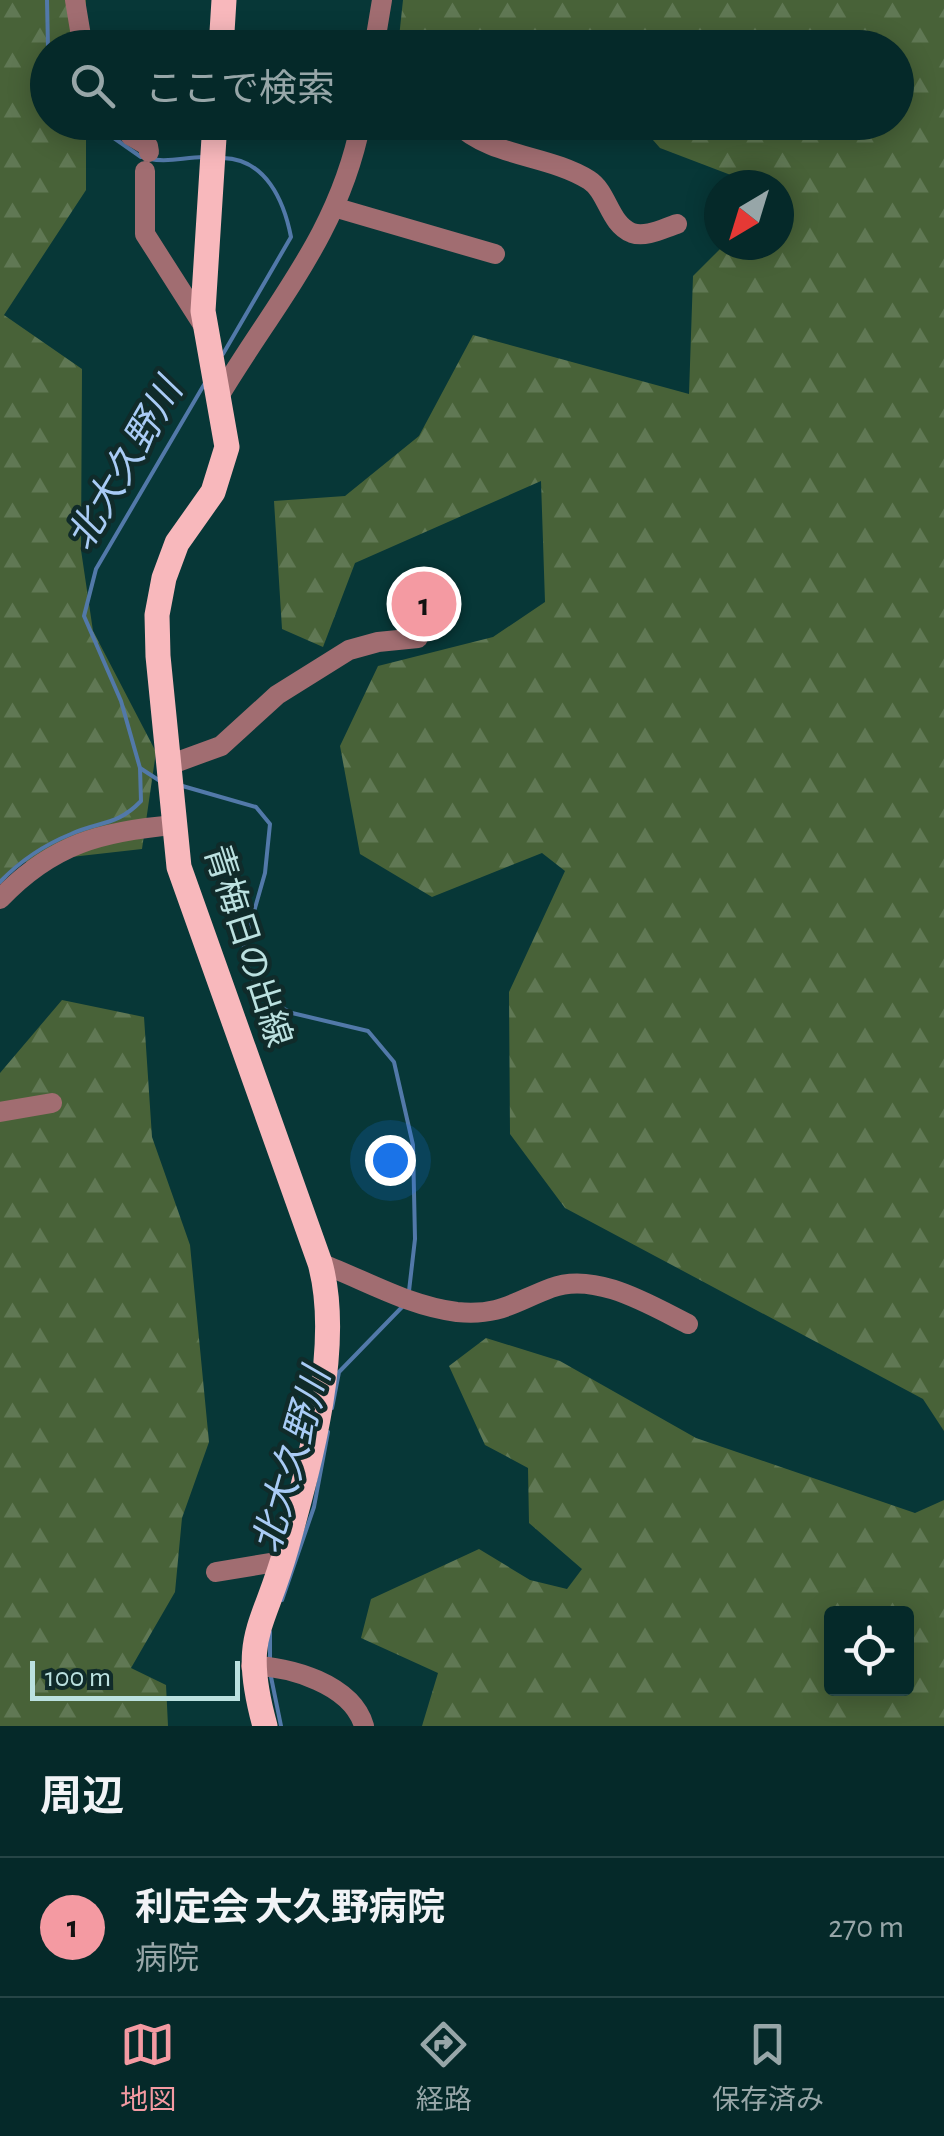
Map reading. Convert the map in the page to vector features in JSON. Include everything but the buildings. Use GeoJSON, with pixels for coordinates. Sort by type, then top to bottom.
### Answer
{"type":"FeatureCollection","features":[{"type":"Feature","properties":{"kind":"main road"},"geometry":{"type":"LineString","coordinates":[[222,30],[224,0]]}},
{"type":"Feature","properties":{"kind":"main road","name":"青梅日の出線"},"geometry":{"type":"LineString","coordinates":[[213,146],[204,266],[205,328],[226,446],[222,472],[178,542],[156,615],[178,868],[320,1263],[329,1303],[328,1352],[282,1561],[255,1633],[264,1666],[264,1726]]}},
{"type":"Feature","properties":{"kind":"street"},"geometry":{"type":"LineString","coordinates":[[76,0],[80,30]]}},
{"type":"Feature","properties":{"kind":"street"},"geometry":{"type":"LineString","coordinates":[[377,30],[382,0]]}},
{"type":"Feature","properties":{"kind":"street"},"geometry":{"type":"LineString","coordinates":[[137,140],[148,146],[145,234],[205,328]]}},
{"type":"Feature","properties":{"kind":"street"},"geometry":{"type":"LineString","coordinates":[[214,380],[297,280],[337,208],[357,140]]}},
{"type":"Feature","properties":{"kind":"street"},"geometry":{"type":"LineString","coordinates":[[477,140],[591,181],[621,227],[630,232],[642,235],[677,224]]}},
{"type":"Feature","properties":{"kind":"street"},"geometry":{"type":"LineString","coordinates":[[337,208],[495,254]]}},
{"type":"Feature","properties":{"kind":"street"},"geometry":{"type":"LineString","coordinates":[[171,779],[221,746],[277,695],[349,650],[418,638]]}},
{"type":"Feature","properties":{"kind":"street"},"geometry":{"type":"LineString","coordinates":[[0,899],[75,843],[97,834],[174,825]]}},
{"type":"Feature","properties":{"kind":"street"},"geometry":{"type":"LineString","coordinates":[[0,1112],[52,1102]]}},
{"type":"Feature","properties":{"kind":"street"},"geometry":{"type":"LineString","coordinates":[[320,1263],[406,1300],[459,1312],[501,1311],[552,1288],[577,1283],[644,1303],[688,1324]]}},
{"type":"Feature","properties":{"kind":"street"},"geometry":{"type":"LineString","coordinates":[[216,1572],[282,1561]]}},
{"type":"Feature","properties":{"kind":"street"},"geometry":{"type":"LineString","coordinates":[[264,1666],[341,1695],[361,1716],[364,1726]]}},
{"type":"Feature","properties":{"kind":"green space"},"geometry":{"type":"Polygon","coordinates":[[[0,0],[86,0],[86,30],[30,30],[30,140],[86,140],[86,190],[4,315],[82,369],[81,550],[93,631],[156,752],[142,849],[18,863],[0,880],[0,0]]]}},
{"type":"Feature","properties":{"kind":"green space"},"geometry":{"type":"Polygon","coordinates":[[[403,0],[944,0],[944,1431],[923,1399],[565,1208],[510,1134],[509,992],[565,871],[542,853],[432,897],[360,854],[340,746],[378,666],[493,637],[545,602],[541,481],[355,563],[323,647],[282,629],[274,501],[345,496],[419,436],[473,335],[689,394],[693,276],[709,260],[794,260],[794,170],[718,170],[660,148],[653,140],[914,140],[914,30],[400,30],[403,0]]]}},
{"type":"Feature","properties":{"kind":"green space"},"geometry":{"type":"Polygon","coordinates":[[[62,1000],[144,1017],[152,1137],[190,1245],[209,1442],[182,1518],[175,1592],[131,1668],[166,1685],[168,1726],[0,1726],[0,1073],[62,1000]]]}},
{"type":"Feature","properties":{"kind":"green space"},"geometry":{"type":"Polygon","coordinates":[[[486,1338],[560,1361],[696,1438],[915,1513],[944,1500],[944,1726],[422,1726],[438,1673],[361,1638],[371,1599],[479,1549],[530,1580],[567,1589],[582,1569],[529,1523],[528,1468],[485,1445],[449,1366],[486,1338]]]}},
{"type":"Feature","properties":{"kind":"waterway","name":"北大久野川"},"geometry":{"type":"LineString","coordinates":[[47,0],[48,30]]}},
{"type":"Feature","properties":{"kind":"waterway","name":"北大久野川"},"geometry":{"type":"LineString","coordinates":[[117,140],[141,157]]}},
{"type":"Feature","properties":{"kind":"waterway","name":"北大久野川"},"geometry":{"type":"LineString","coordinates":[[150,159],[204,157]]}},
{"type":"Feature","properties":{"kind":"waterway","name":"北大久野川"},"geometry":{"type":"LineString","coordinates":[[223,158],[238,160],[262,174],[278,196],[291,237],[223,354]]}},
{"type":"Feature","properties":{"kind":"waterway","name":"北大久野川"},"geometry":{"type":"LineString","coordinates":[[160,781],[140,768],[121,701],[84,616],[96,569],[205,383]]}},
{"type":"Feature","properties":{"kind":"waterway"},"geometry":{"type":"LineString","coordinates":[[0,882],[51,843],[116,819],[132,809],[141,801],[140,768]]}},
{"type":"Feature","properties":{"kind":"waterway","name":"北大久野川"},"geometry":{"type":"LineString","coordinates":[[179,785],[256,807],[270,824],[265,873],[243,950],[251,977],[273,1003],[292,1013],[368,1031],[394,1062],[413,1145],[415,1239],[409,1291]]}},
{"type":"Feature","properties":{"kind":"waterway","name":"北大久野川"},"geometry":{"type":"LineString","coordinates":[[332,1408],[339,1372],[404,1305]]}},
{"type":"Feature","properties":{"kind":"waterway","name":"北大久野川"},"geometry":{"type":"LineString","coordinates":[[282,1600],[314,1507],[328,1432]]}},
{"type":"Feature","properties":{"kind":"waterway","name":"北大久野川"},"geometry":{"type":"LineString","coordinates":[[270,1632],[270,1658]]}},
{"type":"Feature","properties":{"kind":"waterway","name":"北大久野川"},"geometry":{"type":"LineString","coordinates":[[270,1672],[281,1726]]}},
{"type":"Feature","properties":{"kind":"place","name":"利定会 大久野病院"},"geometry":{"type":"Point","coordinates":[424,604]}}]}
